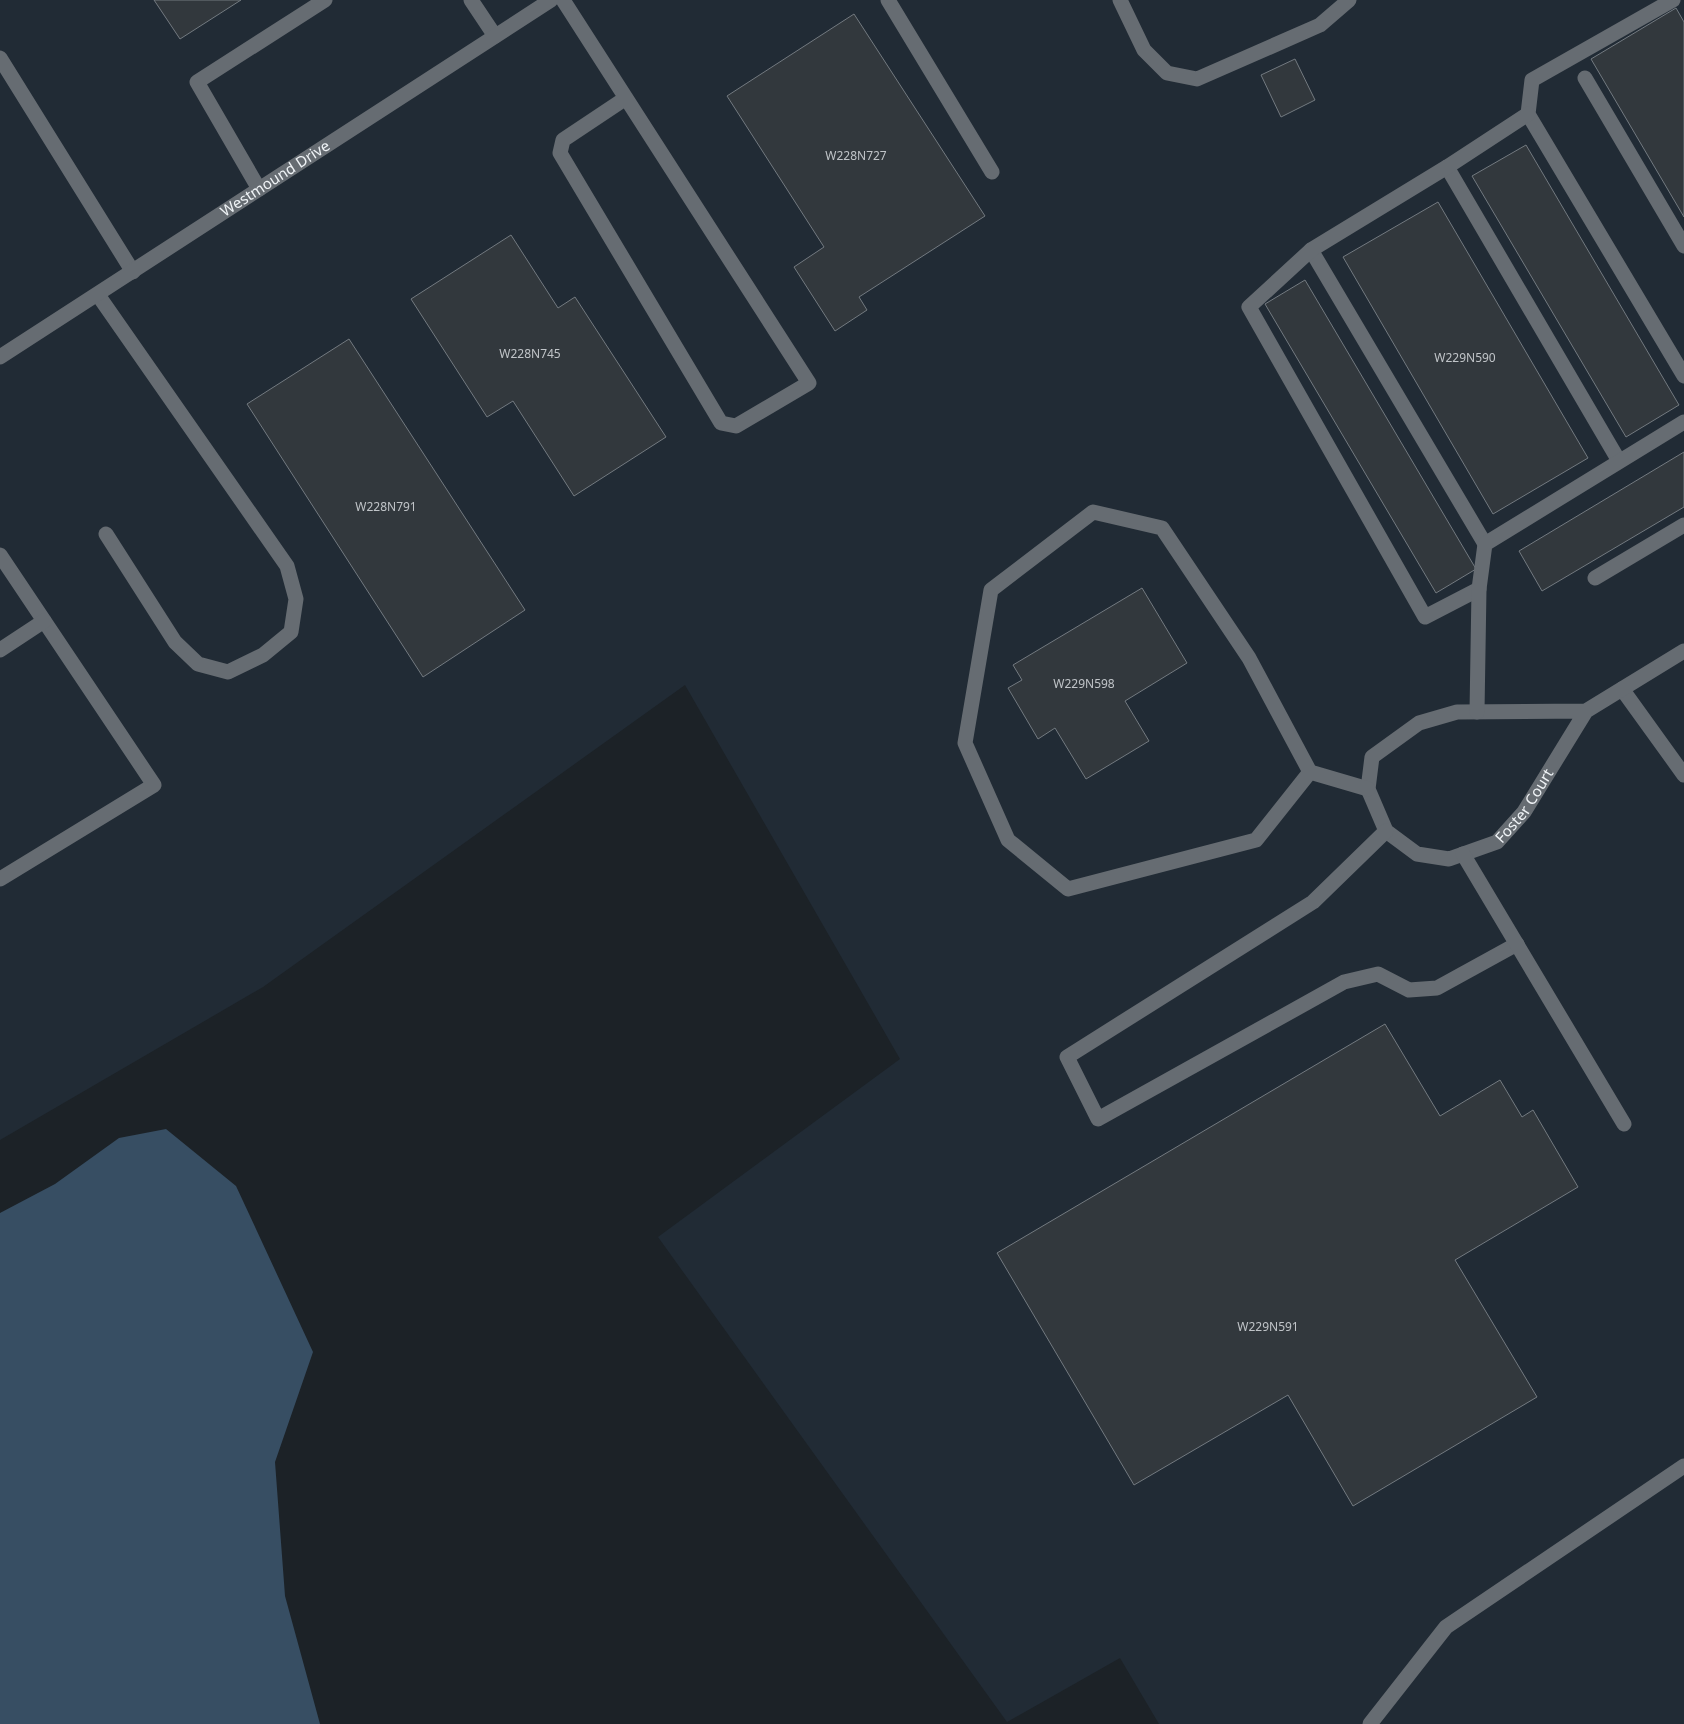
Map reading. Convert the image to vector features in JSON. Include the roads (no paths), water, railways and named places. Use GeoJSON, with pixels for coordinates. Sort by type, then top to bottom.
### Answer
{"type":"FeatureCollection","features":[{"type":"Feature","properties":{"kind":"street"},"geometry":{"type":"LineString","coordinates":[[259,189],[197,82],[325,0]]}},
{"type":"Feature","properties":{"kind":"street"},"geometry":{"type":"LineString","coordinates":[[470,0],[495,36]]}},
{"type":"Feature","properties":{"kind":"street","name":"Westmound Drive"},"geometry":{"type":"LineString","coordinates":[[0,357],[551,0]]}},
{"type":"Feature","properties":{"kind":"street"},"geometry":{"type":"LineString","coordinates":[[563,0],[626,98],[809,383],[736,426],[721,423],[560,153],[563,140],[626,98]]}},
{"type":"Feature","properties":{"kind":"street"},"geometry":{"type":"LineString","coordinates":[[888,0],[992,172]]}},
{"type":"Feature","properties":{"kind":"street"},"geometry":{"type":"LineString","coordinates":[[1120,0],[1144,50],[1167,73],[1197,79],[1320,25],[1349,0]]}},
{"type":"Feature","properties":{"kind":"street"},"geometry":{"type":"LineString","coordinates":[[1673,0],[1532,80],[1528,114],[1684,376]]}},
{"type":"Feature","properties":{"kind":"street"},"geometry":{"type":"LineString","coordinates":[[0,58],[133,272]]}},
{"type":"Feature","properties":{"kind":"street"},"geometry":{"type":"LineString","coordinates":[[1585,78],[1684,246]]}},
{"type":"Feature","properties":{"kind":"street"},"geometry":{"type":"LineString","coordinates":[[1479,590],[1426,617],[1249,307],[1311,250],[1528,114]]}},
{"type":"Feature","properties":{"kind":"street"},"geometry":{"type":"LineString","coordinates":[[1447,166],[1619,461]]}},
{"type":"Feature","properties":{"kind":"street"},"geometry":{"type":"LineString","coordinates":[[1311,250],[1485,544],[1479,590],[1477,712]]}},
{"type":"Feature","properties":{"kind":"street"},"geometry":{"type":"LineString","coordinates":[[98,295],[286,566],[296,599],[291,632],[263,655],[228,672],[198,664],[174,642],[106,534]]}},
{"type":"Feature","properties":{"kind":"street"},"geometry":{"type":"LineString","coordinates":[[1485,544],[1684,422]]}},
{"type":"Feature","properties":{"kind":"street"},"geometry":{"type":"LineString","coordinates":[[1310,772],[1256,840],[1068,889],[1008,840],[965,744],[991,590],[1093,512],[1162,528],[1249,658],[1310,772],[1368,789]]}},
{"type":"Feature","properties":{"kind":"street"},"geometry":{"type":"LineString","coordinates":[[1595,578],[1684,525]]}},
{"type":"Feature","properties":{"kind":"street"},"geometry":{"type":"LineString","coordinates":[[0,555],[154,785],[0,879]]}},
{"type":"Feature","properties":{"kind":"street"},"geometry":{"type":"LineString","coordinates":[[0,650],[44,621]]}},
{"type":"Feature","properties":{"kind":"street","name":"Foster Court"},"geometry":{"type":"LineString","coordinates":[[1386,831],[1417,854],[1449,859],[1496,842],[1524,812],[1586,711],[1684,652]]}},
{"type":"Feature","properties":{"kind":"street"},"geometry":{"type":"LineString","coordinates":[[1622,689],[1684,775]]}},
{"type":"Feature","properties":{"kind":"street"},"geometry":{"type":"LineString","coordinates":[[1517,944],[1437,988],[1409,990],[1378,974],[1344,982],[1098,1118],[1067,1056],[1313,902],[1386,831],[1368,789],[1372,757],[1419,724],[1457,712],[1586,711]]}},
{"type":"Feature","properties":{"kind":"street"},"geometry":{"type":"LineString","coordinates":[[1464,854],[1624,1124]]}},
{"type":"Feature","properties":{"kind":"street"},"geometry":{"type":"LineString","coordinates":[[1370,1724],[1446,1627],[1684,1466]]}},
{"type":"Feature","properties":{"kind":"water"},"geometry":{"type":"Polygon","coordinates":[[[166,1129],[236,1186],[313,1352],[275,1462],[285,1596],[320,1724],[0,1724],[0,1213],[55,1184],[119,1138],[166,1129]]]}}]}
